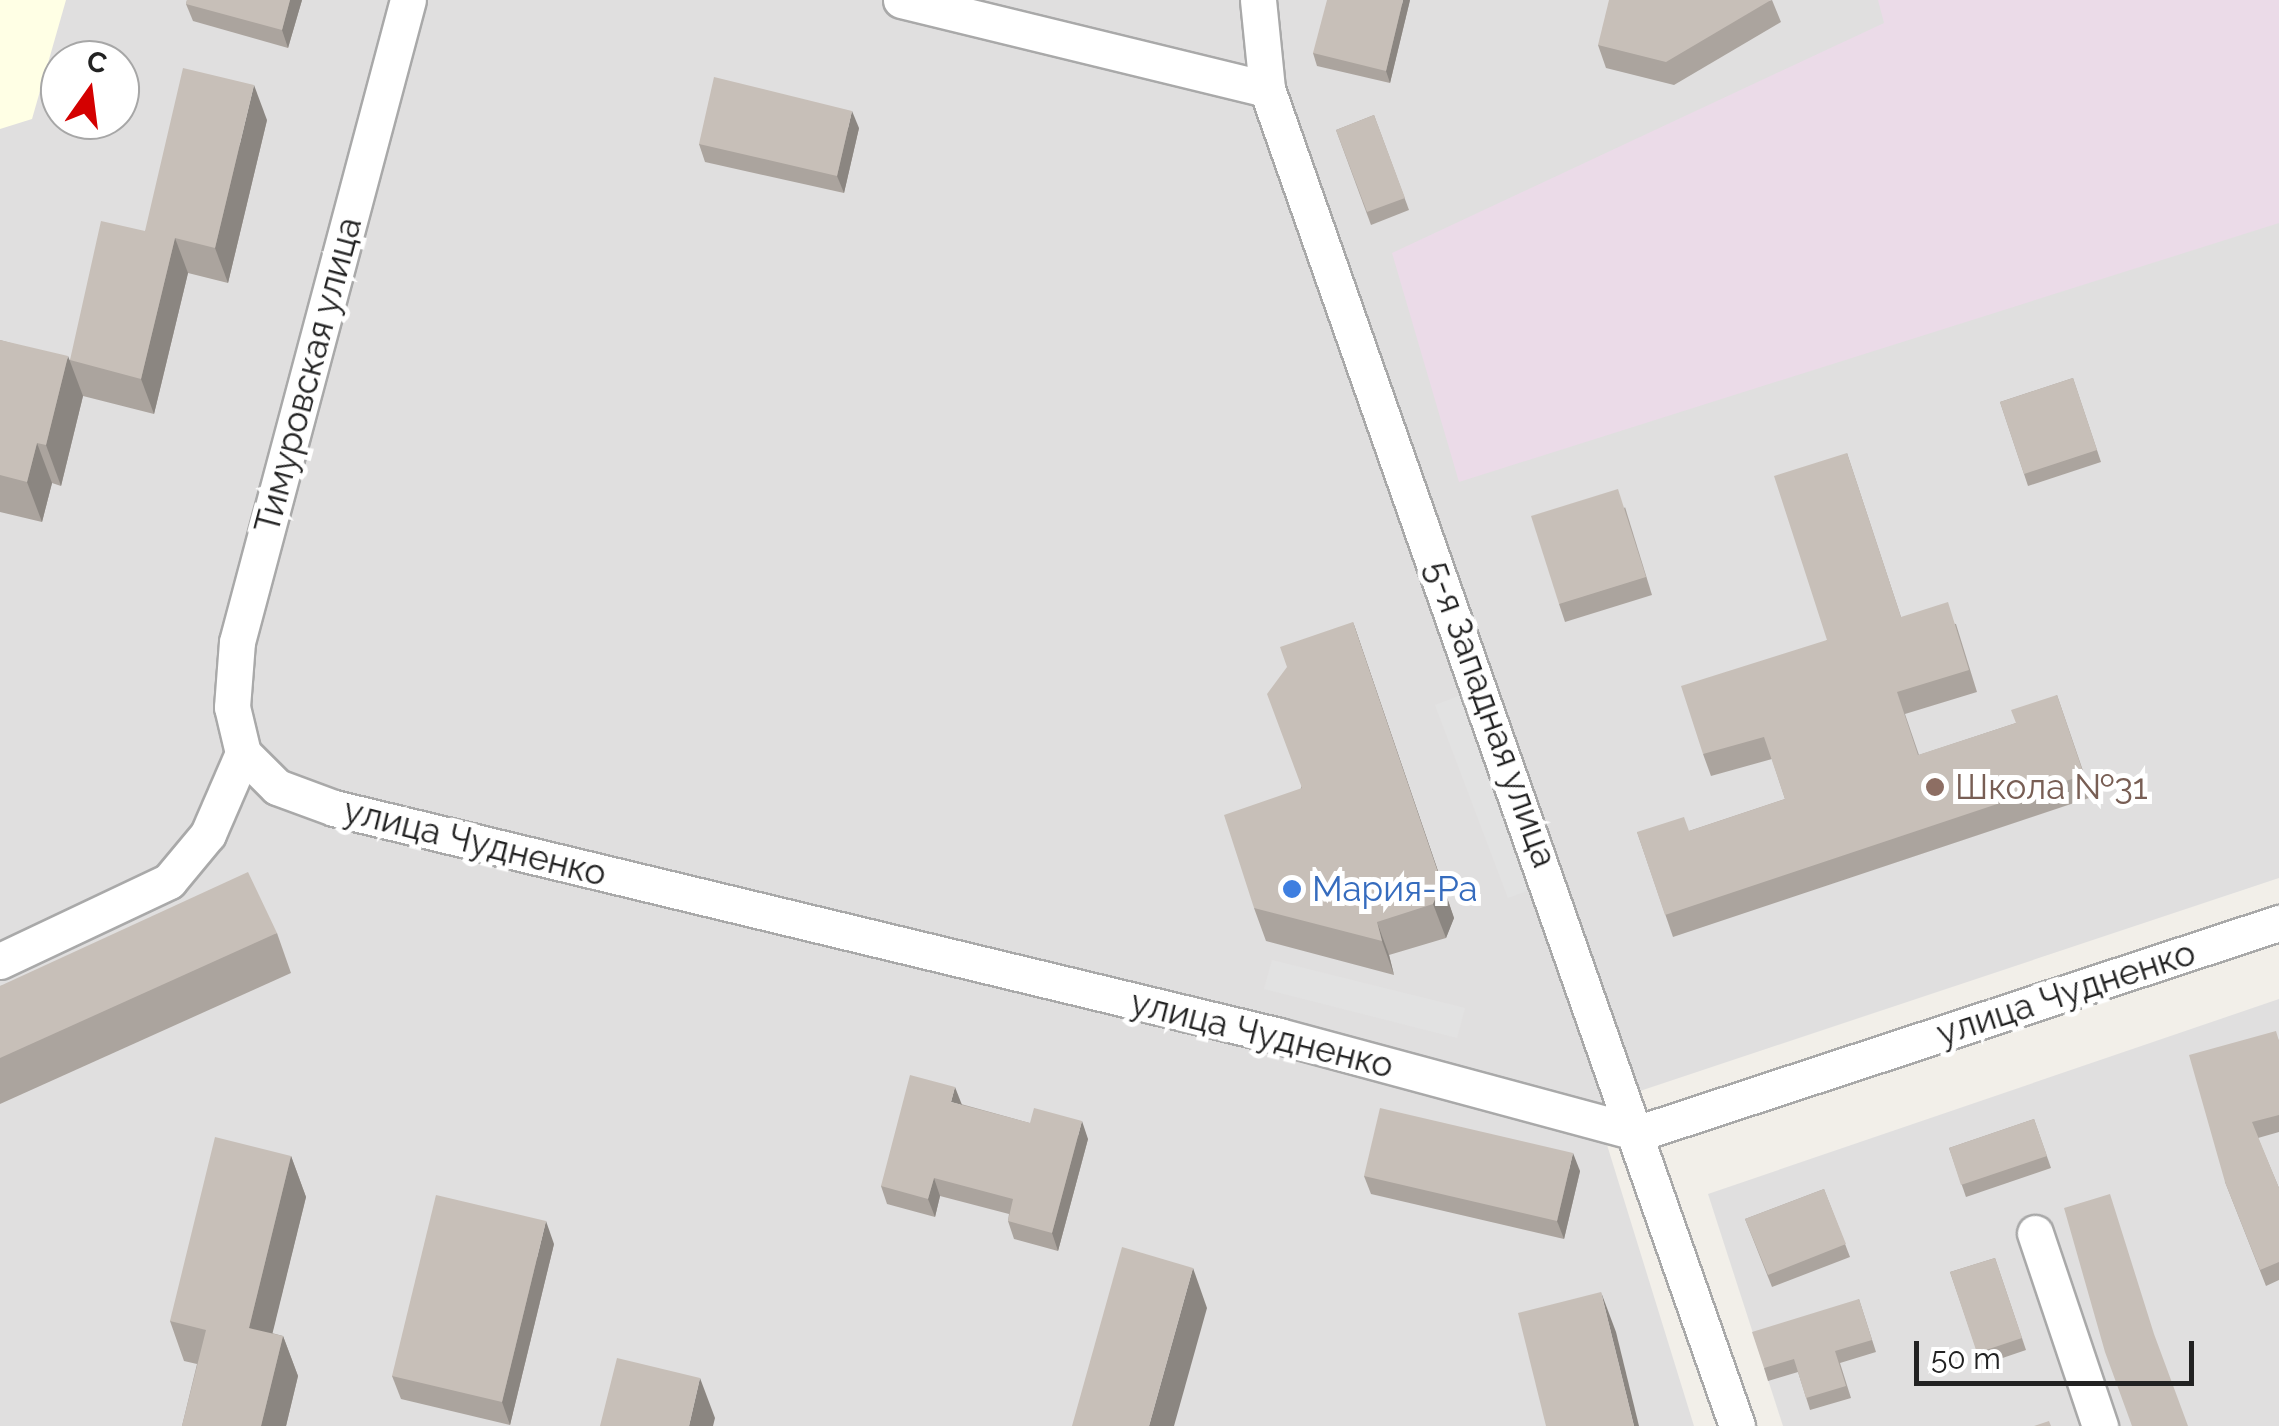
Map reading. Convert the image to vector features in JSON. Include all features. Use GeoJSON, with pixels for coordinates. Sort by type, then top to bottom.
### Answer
{"type":"FeatureCollection","features":[{"type":"Feature","properties":{"kind":"street","name":"Тимуровская улица"},"geometry":{"type":"LineString","coordinates":[[243,752],[232,707],[237,642],[408,0]]}},
{"type":"Feature","properties":{"kind":"street"},"geometry":{"type":"LineString","coordinates":[[902,0],[1268,89]]}},
{"type":"Feature","properties":{"kind":"street","name":"5-я Западная улица"},"geometry":{"type":"LineString","coordinates":[[1258,0],[1268,89],[1639,1133],[1737,1426]]}},
{"type":"Feature","properties":{"kind":"street"},"geometry":{"type":"LineString","coordinates":[[0,961],[169,881],[208,834],[243,752]]}},
{"type":"Feature","properties":{"kind":"street","name":"улица Чудненко"},"geometry":{"type":"LineString","coordinates":[[243,752],[277,786],[334,808],[1279,1036],[1639,1133],[2279,923]]}},
{"type":"Feature","properties":{"kind":"street"},"geometry":{"type":"LineString","coordinates":[[2035,1234],[2100,1426]]}},
{"type":"Feature","properties":{"kind":"shaded area"},"geometry":{"type":"Polygon","coordinates":[[[0,0],[2279,0],[2279,878],[1595,1106],[1694,1426],[0,1426],[0,0]]]}},
{"type":"Feature","properties":{"kind":"shaded area"},"geometry":{"type":"Polygon","coordinates":[[[0,0],[66,0],[55,40],[40,40],[40,91],[32,119],[0,129],[0,0]]]}},
{"type":"Feature","properties":{"kind":"shaded area"},"geometry":{"type":"Polygon","coordinates":[[[1878,0],[2279,0],[2279,223],[1459,482],[1392,253],[1884,23],[1878,0]]]}},
{"type":"Feature","properties":{"kind":"shaded area"},"geometry":{"type":"Polygon","coordinates":[[[1469,692],[1543,885],[1508,898],[1435,705],[1469,692]]]}},
{"type":"Feature","properties":{"kind":"shaded area"},"geometry":{"type":"Polygon","coordinates":[[[1272,960],[1465,1008],[1457,1038],[1264,989],[1272,960]]]}},
{"type":"Feature","properties":{"kind":"shaded area"},"geometry":{"type":"Polygon","coordinates":[[[2279,999],[2279,1426],[1783,1426],[1708,1194],[2279,999]]]}},
{"type":"Feature","properties":{"kind":"building"},"geometry":{"type":"Polygon","coordinates":[[[187,0],[290,0],[282,30],[186,4],[187,0]]]}},
{"type":"Feature","properties":{"kind":"building"},"geometry":{"type":"Polygon","coordinates":[[[1327,0],[1403,0],[1386,71],[1313,53],[1327,0]]]}},
{"type":"Feature","properties":{"kind":"building"},"geometry":{"type":"Polygon","coordinates":[[[1609,0],[1771,0],[1666,62],[1598,45],[1609,0]]]}},
{"type":"Feature","properties":{"kind":"building"},"geometry":{"type":"Polygon","coordinates":[[[183,68],[254,85],[215,248],[175,238],[141,379],[70,360],[101,221],[145,231],[183,68]]]}},
{"type":"Feature","properties":{"kind":"building"},"geometry":{"type":"Polygon","coordinates":[[[714,77],[852,111],[837,176],[699,144],[714,77]]]}},
{"type":"Feature","properties":{"kind":"building"},"geometry":{"type":"Polygon","coordinates":[[[1374,115],[1405,198],[1367,212],[1336,130],[1374,115]]]}},
{"type":"Feature","properties":{"kind":"building"},"geometry":{"type":"Polygon","coordinates":[[[0,340],[68,356],[46,445],[37,443],[27,482],[0,475],[0,340]]]}},
{"type":"Feature","properties":{"kind":"building"},"geometry":{"type":"Polygon","coordinates":[[[2073,378],[2097,450],[2024,474],[2000,402],[2073,378]]]}},
{"type":"Feature","properties":{"kind":"building","name":"Школа №31"},"geometry":{"type":"Polygon","coordinates":[[[1847,453],[1901,617],[1948,602],[1969,670],[1897,692],[1918,755],[2016,723],[2011,710],[2057,695],[2084,775],[1665,915],[1637,832],[1684,817],[1689,831],[1785,799],[1764,737],[1703,754],[1681,686],[1827,640],[1774,476],[1847,453]]]}},
{"type":"Feature","properties":{"kind":"building"},"geometry":{"type":"Polygon","coordinates":[[[1618,489],[1646,577],[1559,604],[1531,516],[1618,489]]]}},
{"type":"Feature","properties":{"kind":"building"},"geometry":{"type":"Polygon","coordinates":[[[1353,622],[1442,884],[1433,904],[1377,922],[1382,941],[1254,908],[1224,815],[1302,788],[1267,694],[1287,667],[1280,647],[1353,622]]]}},
{"type":"Feature","properties":{"kind":"building"},"geometry":{"type":"Polygon","coordinates":[[[248,872],[277,933],[0,1058],[0,986],[248,872]]]}},
{"type":"Feature","properties":{"kind":"building"},"geometry":{"type":"Polygon","coordinates":[[[2276,1031],[2279,1115],[2252,1122],[2279,1188],[2279,1262],[2260,1270],[2225,1182],[2189,1055],[2276,1031]]]}},
{"type":"Feature","properties":{"kind":"building"},"geometry":{"type":"Polygon","coordinates":[[[910,1075],[955,1087],[951,1102],[1030,1123],[1034,1108],[1082,1121],[1052,1233],[1008,1221],[1013,1199],[934,1178],[928,1199],[881,1186],[910,1075]]]}},
{"type":"Feature","properties":{"kind":"building"},"geometry":{"type":"Polygon","coordinates":[[[1380,1108],[1573,1153],[1557,1221],[1364,1176],[1380,1108]]]}},
{"type":"Feature","properties":{"kind":"building"},"geometry":{"type":"Polygon","coordinates":[[[2034,1119],[2047,1156],[1961,1185],[1949,1148],[2034,1119]]]}},
{"type":"Feature","properties":{"kind":"building"},"geometry":{"type":"Polygon","coordinates":[[[215,1137],[291,1156],[249,1328],[283,1336],[261,1426],[182,1426],[206,1330],[170,1321],[215,1137]]]}},
{"type":"Feature","properties":{"kind":"building"},"geometry":{"type":"Polygon","coordinates":[[[1824,1189],[1846,1244],[1768,1275],[1745,1219],[1824,1189]]]}},
{"type":"Feature","properties":{"kind":"building"},"geometry":{"type":"Polygon","coordinates":[[[2110,1194],[2188,1426],[2132,1426],[2105,1352],[2064,1208],[2110,1194]]]}},
{"type":"Feature","properties":{"kind":"building"},"geometry":{"type":"Polygon","coordinates":[[[436,1195],[546,1221],[502,1402],[392,1376],[436,1195]]]}},
{"type":"Feature","properties":{"kind":"building"},"geometry":{"type":"Polygon","coordinates":[[[1122,1247],[1193,1268],[1149,1426],[1072,1426],[1122,1247]]]}},
{"type":"Feature","properties":{"kind":"building"},"geometry":{"type":"Polygon","coordinates":[[[1995,1258],[2022,1338],[1977,1353],[1950,1272],[1995,1258]]]}},
{"type":"Feature","properties":{"kind":"building"},"geometry":{"type":"Polygon","coordinates":[[[1601,1292],[1634,1426],[1546,1426],[1518,1313],[1601,1292]]]}},
{"type":"Feature","properties":{"kind":"building"},"geometry":{"type":"Polygon","coordinates":[[[1859,1299],[1872,1340],[1835,1351],[1846,1386],[1806,1398],[1794,1359],[1764,1368],[1752,1332],[1859,1299]]]}},
{"type":"Feature","properties":{"kind":"building"},"geometry":{"type":"Polygon","coordinates":[[[617,1358],[700,1378],[689,1426],[600,1426],[617,1358]]]}},
{"type":"Feature","properties":{"kind":"place","name":"Школа №31"},"geometry":{"type":"Point","coordinates":[1935,787]}},
{"type":"Feature","properties":{"kind":"place","name":"Мария-Ра"},"geometry":{"type":"Point","coordinates":[1292,889]}}]}
